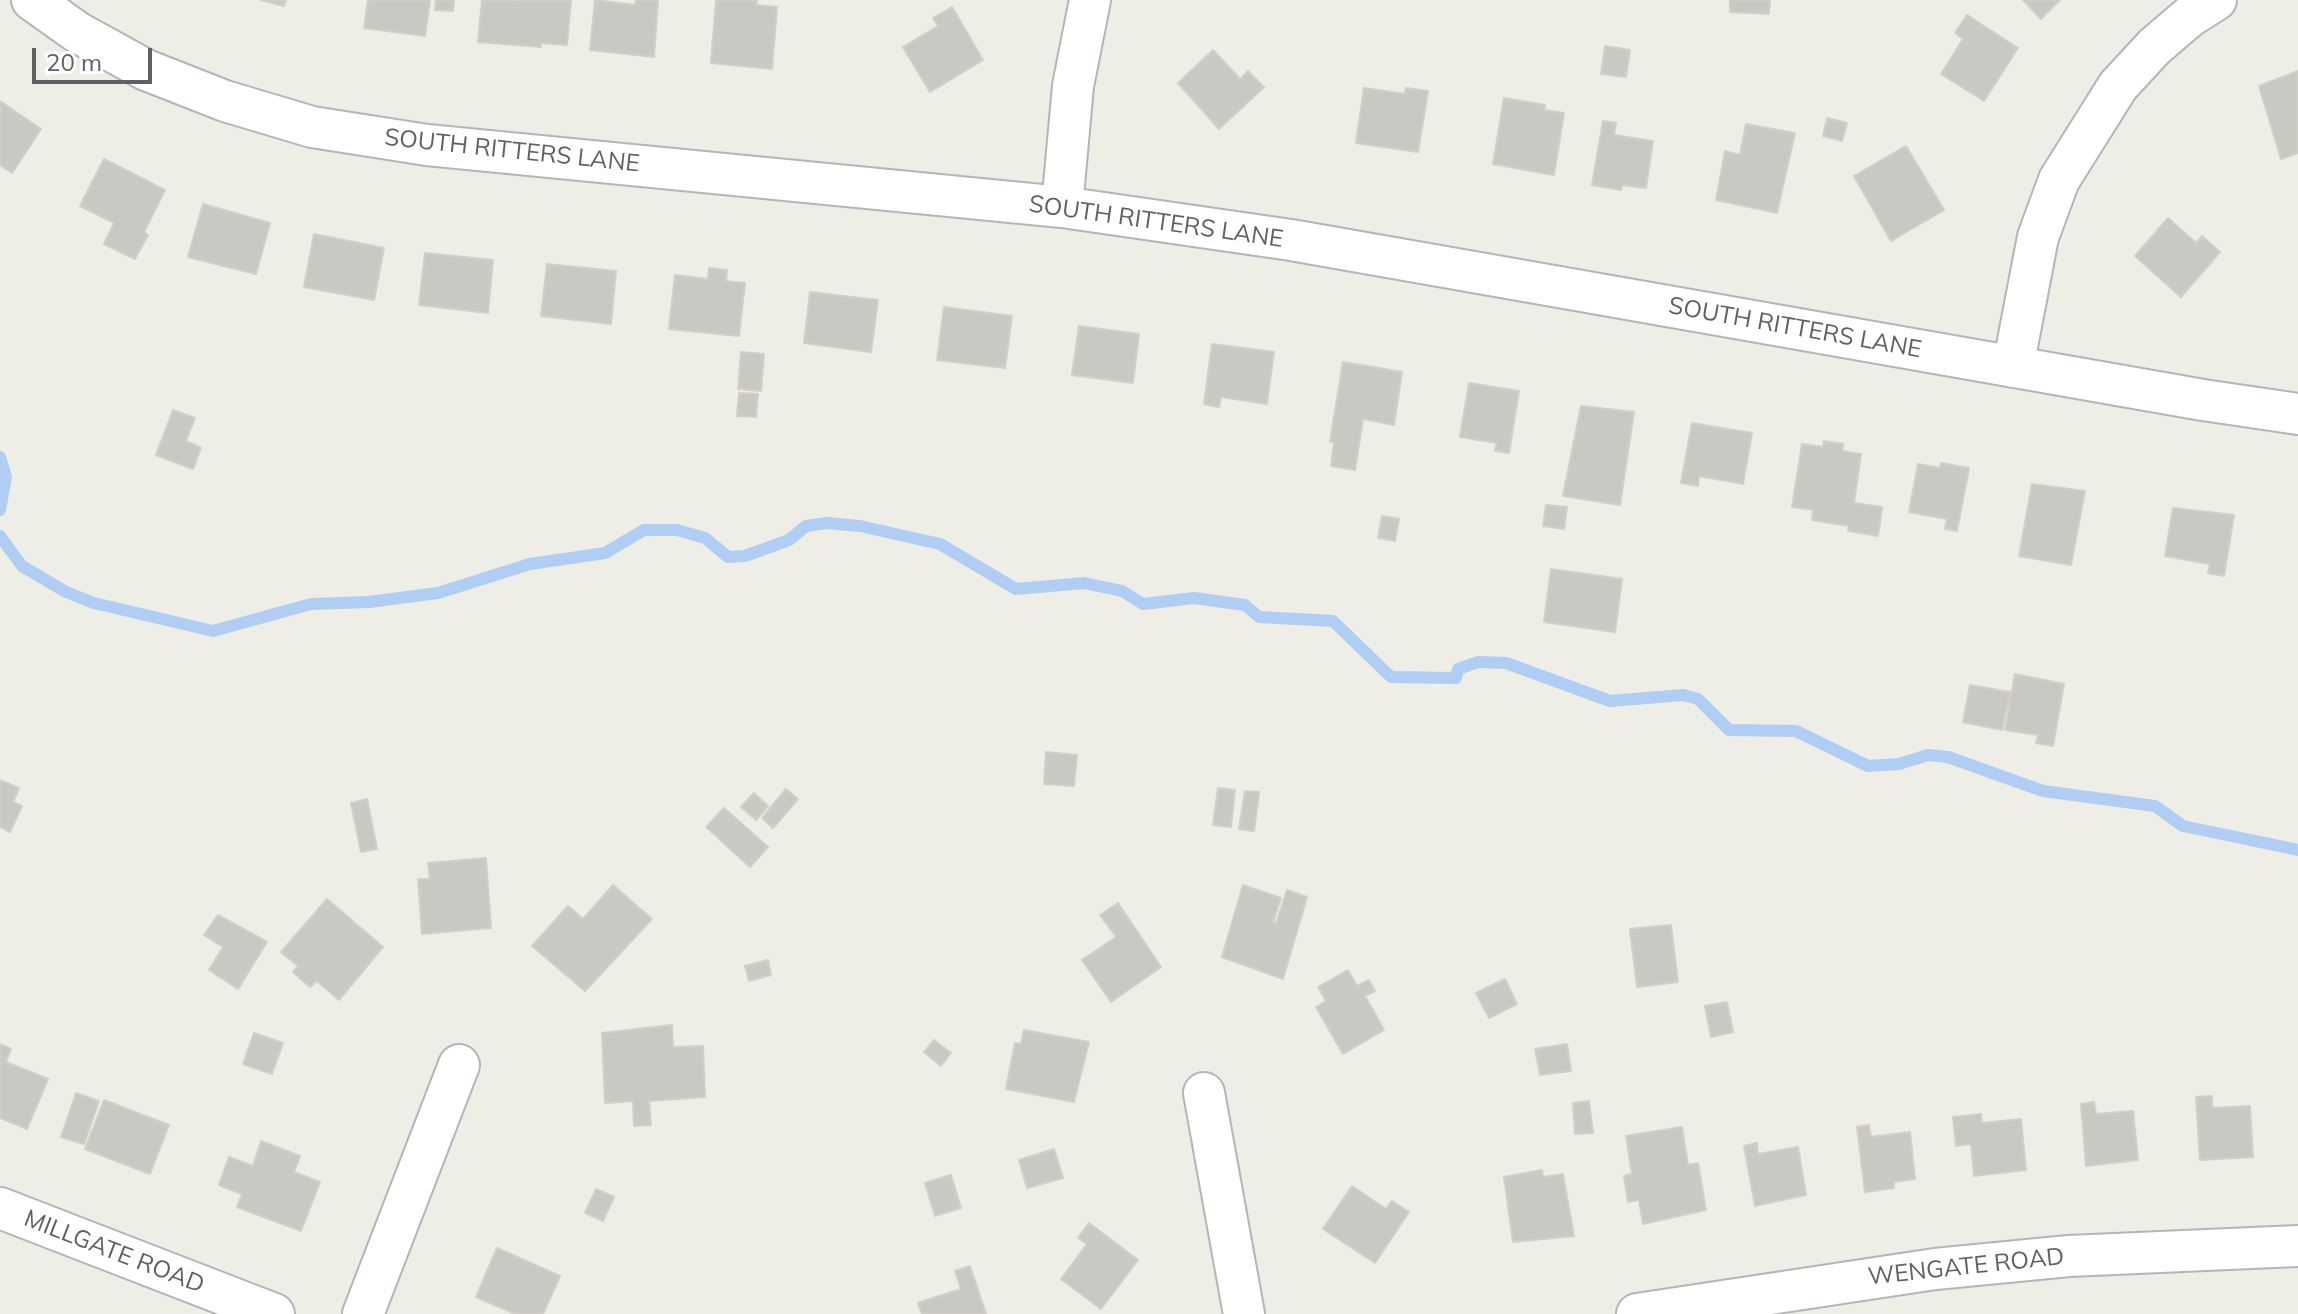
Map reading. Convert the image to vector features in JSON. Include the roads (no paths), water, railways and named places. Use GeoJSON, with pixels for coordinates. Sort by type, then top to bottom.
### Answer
{"type":"FeatureCollection","features":[{"type":"Feature","properties":{"kind":"street","name":"SOUTH RITTERS LANE"},"geometry":{"type":"LineString","coordinates":[[32,0],[77,32],[146,70],[225,101],[312,127],[427,145],[1062,207],[1291,240],[2298,414]]}},
{"type":"Feature","properties":{"kind":"street"},"geometry":{"type":"LineString","coordinates":[[1062,207],[1073,86],[1090,0]]}},
{"type":"Feature","properties":{"kind":"street"},"geometry":{"type":"LineString","coordinates":[[2013,367],[2038,237],[2059,180],[2118,86],[2166,37],[2216,0]]}},
{"type":"Feature","properties":{"kind":"street"},"geometry":{"type":"LineString","coordinates":[[363,1314],[459,1065]]}},
{"type":"Feature","properties":{"kind":"street"},"geometry":{"type":"LineString","coordinates":[[1204,1093],[1244,1314]]}},
{"type":"Feature","properties":{"kind":"street","name":"MILLGATE ROAD"},"geometry":{"type":"LineString","coordinates":[[0,1208],[274,1314]]}},
{"type":"Feature","properties":{"kind":"street","name":"WENGATE ROAD"},"geometry":{"type":"LineString","coordinates":[[1637,1314],[1935,1269],[2084,1255],[2298,1246]]}},
{"type":"Feature","properties":{"kind":"waterway"},"geometry":{"type":"LineString","coordinates":[[0,457],[6,477],[0,510]]}},
{"type":"Feature","properties":{"kind":"waterway"},"geometry":{"type":"LineString","coordinates":[[0,536],[22,566],[66,592],[94,603],[213,631],[311,604],[369,602],[438,593],[530,564],[605,553],[644,530],[677,530],[705,538],[728,557],[745,556],[789,540],[806,526],[827,523],[860,526],[940,544],[1016,589],[1084,583],[1122,591],[1143,604],[1194,598],[1245,605],[1259,617],[1333,621],[1391,677],[1456,678],[1458,669],[1478,662],[1506,663],[1610,701],[1683,695],[1698,699],[1729,730],[1796,731],[1868,766],[1899,764],[1928,755],[1948,757],[2043,791],[2155,806],[2183,826],[2298,850]]}}]}
